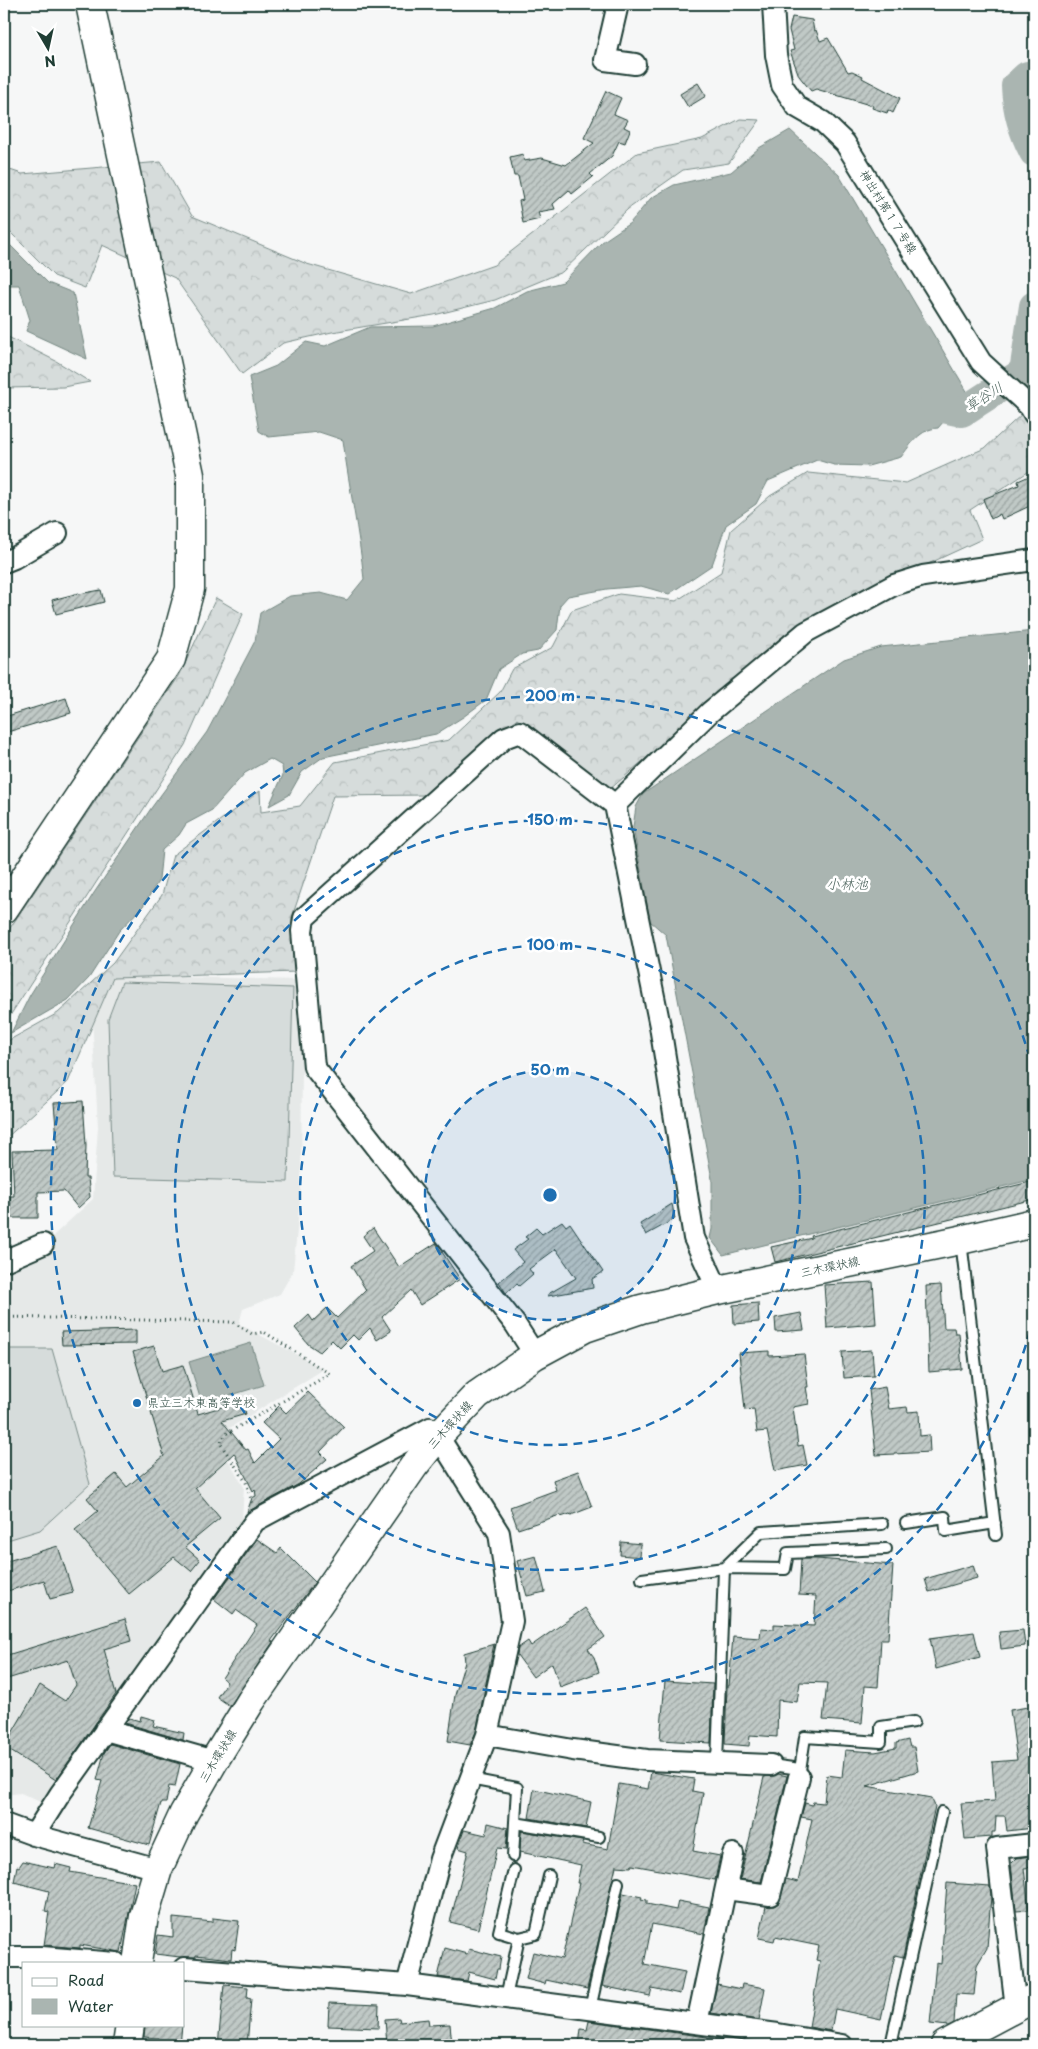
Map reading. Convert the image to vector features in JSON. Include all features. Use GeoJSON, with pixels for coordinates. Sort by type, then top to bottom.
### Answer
{"type":"FeatureCollection","features":[{"type":"Feature","properties":{"kind":"main road"},"geometry":{"type":"LineString","coordinates":[[4,909],[172,659],[190,589],[190,475],[90,4]]}},
{"type":"Feature","properties":{"kind":"main road","name":"三木環状線"},"geometry":{"type":"LineString","coordinates":[[137,1962],[144,1916],[158,1869],[184,1813],[214,1761],[251,1701],[414,1466],[438,1436],[477,1395],[535,1355],[585,1328],[641,1308],[1034,1223]]}},
{"type":"Feature","properties":{"kind":"main road"},"geometry":{"type":"LineString","coordinates":[[957,2042],[1025,2003]]}},
{"type":"Feature","properties":{"kind":"main road"},"geometry":{"type":"LineString","coordinates":[[127,2045],[130,2026]]}},
{"type":"Feature","properties":{"kind":"street"},"geometry":{"type":"LineString","coordinates":[[618,4],[605,60],[636,64]]}},
{"type":"Feature","properties":{"kind":"street","name":"神出村第１７号線"},"geometry":{"type":"LineString","coordinates":[[773,4],[776,55],[782,85],[797,107],[823,122],[845,142],[981,362],[1030,406],[1034,414]]}},
{"type":"Feature","properties":{"kind":"street"},"geometry":{"type":"LineString","coordinates":[[4,562],[57,534]]}},
{"type":"Feature","properties":{"kind":"street"},"geometry":{"type":"LineString","coordinates":[[615,805],[710,712],[806,632],[894,586],[923,576],[1034,560]]}},
{"type":"Feature","properties":{"kind":"street"},"geometry":{"type":"LineString","coordinates":[[535,1355],[515,1324],[314,1067],[302,931],[304,918],[504,738],[520,732],[615,805],[660,1026],[694,1238],[718,1290]]}},
{"type":"Feature","properties":{"kind":"street"},"geometry":{"type":"LineString","coordinates":[[4,1261],[43,1244]]}},
{"type":"Feature","properties":{"kind":"street"},"geometry":{"type":"LineString","coordinates":[[34,1835],[105,1730],[254,1521],[430,1428],[438,1436],[499,1533],[512,1621],[487,1735],[440,1858],[407,1985]]}},
{"type":"Feature","properties":{"kind":"street"},"geometry":{"type":"LineString","coordinates":[[105,1730],[214,1761]]}},
{"type":"Feature","properties":{"kind":"street"},"geometry":{"type":"LineString","coordinates":[[487,1735],[647,1760],[771,1765]]}},
{"type":"Feature","properties":{"kind":"street"},"geometry":{"type":"LineString","coordinates":[[726,1889],[770,1895],[800,1773]]}},
{"type":"Feature","properties":{"kind":"street"},"geometry":{"type":"LineString","coordinates":[[4,1824],[34,1835],[158,1869]]}},
{"type":"Feature","properties":{"kind":"street"},"geometry":{"type":"LineString","coordinates":[[1025,2003],[997,1848],[1034,1844]]}},
{"type":"Feature","properties":{"kind":"street"},"geometry":{"type":"LineString","coordinates":[[697,2023],[733,1854]]}},
{"type":"Feature","properties":{"kind":"street"},"geometry":{"type":"LineString","coordinates":[[4,1956],[104,1962]]}},
{"type":"Feature","properties":{"kind":"street"},"geometry":{"type":"LineString","coordinates":[[185,1968],[407,1985],[778,2034],[842,2045]]}},
{"type":"Feature","properties":{"kind":"lane"},"geometry":{"type":"LineString","coordinates":[[960,1240],[996,1535]]}},
{"type":"Feature","properties":{"kind":"lane"},"geometry":{"type":"LineString","coordinates":[[906,1523],[945,1517],[946,1531],[995,1523]]}},
{"type":"Feature","properties":{"kind":"lane"},"geometry":{"type":"LineString","coordinates":[[717,1763],[724,1568],[761,1532],[882,1524]]}},
{"type":"Feature","properties":{"kind":"lane"},"geometry":{"type":"LineString","coordinates":[[642,1579],[724,1568],[784,1569],[788,1552],[886,1549]]}},
{"type":"Feature","properties":{"kind":"lane"},"geometry":{"type":"LineString","coordinates":[[771,1765],[800,1773],[805,1737],[881,1742],[881,1727],[914,1722]]}},
{"type":"Feature","properties":{"kind":"lane"},"geometry":{"type":"LineString","coordinates":[[470,1779],[517,1788],[514,1856]]}},
{"type":"Feature","properties":{"kind":"lane"},"geometry":{"type":"LineString","coordinates":[[891,2045],[942,1812]]}},
{"type":"Feature","properties":{"kind":"lane"},"geometry":{"type":"LineString","coordinates":[[515,1823],[599,1837]]}},
{"type":"Feature","properties":{"kind":"lane"},"geometry":{"type":"LineString","coordinates":[[514,1870],[499,1932],[519,1938],[536,1934],[550,1876]]}},
{"type":"Feature","properties":{"kind":"lane"},"geometry":{"type":"LineString","coordinates":[[590,2009],[618,1883]]}},
{"type":"Feature","properties":{"kind":"lane"},"geometry":{"type":"LineString","coordinates":[[506,1997],[519,1938]]}},
{"type":"Feature","properties":{"kind":"path"},"geometry":{"type":"LineString","coordinates":[[4,1317],[233,1322],[252,1334],[264,1332],[330,1374],[226,1434],[220,1443],[246,1482],[250,1493],[254,1521]]}},
{"type":"Feature","properties":{"kind":"shaded area","name":"県立三木東高等学校"},"geometry":{"type":"Polygon","coordinates":[[[110,975],[299,980],[302,1063],[301,1190],[293,1271],[280,1294],[243,1309],[239,1324],[324,1369],[215,1437],[244,1487],[242,1520],[44,1804],[21,1793],[4,1795],[4,1279],[11,1264],[52,1248],[54,1235],[93,1199],[98,1127],[92,1017],[110,975]]]}},
{"type":"Feature","properties":{"kind":"green space"},"geometry":{"type":"Polygon","coordinates":[[[740,119],[760,120],[729,163],[683,170],[628,209],[562,272],[495,300],[434,315],[332,332],[283,343],[242,374],[175,278],[102,245],[85,288],[54,276],[4,226],[4,168],[22,174],[161,162],[192,216],[307,264],[411,294],[494,265],[637,153],[702,139],[740,119]]]}},
{"type":"Feature","properties":{"kind":"green space"},"geometry":{"type":"Polygon","coordinates":[[[4,335],[56,361],[90,382],[63,387],[4,388],[4,335]]]}},
{"type":"Feature","properties":{"kind":"green space"},"geometry":{"type":"Polygon","coordinates":[[[1023,413],[1034,434],[1034,468],[970,510],[982,539],[807,620],[609,790],[517,719],[425,795],[333,796],[292,917],[296,972],[113,978],[68,1082],[4,1140],[4,1043],[58,1013],[113,963],[162,895],[173,855],[260,791],[261,812],[300,806],[335,762],[449,740],[500,692],[512,669],[553,647],[572,610],[619,594],[676,601],[721,572],[731,530],[770,496],[808,473],[906,483],[985,448],[1023,413]]]}},
{"type":"Feature","properties":{"kind":"green space"},"geometry":{"type":"Polygon","coordinates":[[[216,598],[243,614],[185,745],[4,1025],[4,937],[179,676],[216,598]]]}},
{"type":"Feature","properties":{"kind":"green space"},"geometry":{"type":"Polygon","coordinates":[[[122,982],[293,988],[288,1182],[113,1177],[108,1019],[122,982]]]}},
{"type":"Feature","properties":{"kind":"green space"},"geometry":{"type":"Polygon","coordinates":[[[4,1349],[52,1349],[90,1484],[40,1530],[4,1541],[4,1349]]]}},
{"type":"Feature","properties":{"kind":"water"},"geometry":{"type":"Polygon","coordinates":[[[790,130],[839,175],[968,393],[938,428],[921,434],[912,442],[901,457],[868,466],[834,465],[817,460],[768,481],[756,504],[726,525],[712,565],[669,594],[641,586],[607,589],[568,596],[560,605],[557,630],[538,651],[522,654],[499,669],[486,700],[436,734],[323,757],[302,772],[289,795],[269,806],[283,775],[282,766],[270,759],[245,773],[212,810],[186,824],[179,835],[162,850],[159,880],[143,906],[119,931],[89,978],[68,1000],[11,1033],[30,995],[94,893],[152,807],[207,732],[255,641],[260,613],[290,596],[321,593],[347,600],[364,579],[343,440],[319,432],[269,437],[259,431],[249,377],[276,366],[306,342],[325,346],[370,327],[433,326],[495,308],[527,291],[563,282],[602,242],[630,223],[651,198],[674,185],[731,172],[759,148],[790,130]]]}},
{"type":"Feature","properties":{"kind":"water"},"geometry":{"type":"Polygon","coordinates":[[[4,239],[48,283],[73,293],[87,359],[26,331],[30,320],[19,285],[4,285],[4,239]]]}},
{"type":"Feature","properties":{"kind":"water","name":"小林池"},"geometry":{"type":"Polygon","coordinates":[[[1034,631],[1034,1179],[723,1255],[710,1238],[712,1229],[712,1179],[666,935],[650,921],[633,827],[636,807],[643,794],[844,659],[881,647],[1034,631]]]}},
{"type":"Feature","properties":{"kind":"water"},"geometry":{"type":"Polygon","coordinates":[[[251,1343],[264,1385],[202,1404],[189,1362],[251,1343]]]}},
{"type":"Feature","properties":{"kind":"building"},"geometry":{"type":"Polygon","coordinates":[[[792,17],[812,20],[814,31],[816,30],[820,41],[828,38],[848,72],[852,71],[863,76],[862,78],[900,98],[893,113],[888,110],[887,113],[872,108],[873,106],[816,89],[811,91],[799,76],[790,51],[794,50],[789,30],[792,17]]]}},
{"type":"Feature","properties":{"kind":"building"},"geometry":{"type":"Polygon","coordinates":[[[698,83],[706,96],[688,107],[680,94],[698,83]]]}},
{"type":"Feature","properties":{"kind":"building"},"geometry":{"type":"Polygon","coordinates":[[[606,91],[621,98],[614,114],[628,120],[624,127],[630,130],[625,143],[619,141],[612,156],[590,174],[593,177],[572,194],[569,190],[553,204],[555,209],[538,212],[540,219],[523,223],[519,201],[523,200],[518,176],[514,176],[510,157],[523,154],[524,161],[542,158],[566,165],[594,143],[584,138],[606,91]]]}},
{"type":"Feature","properties":{"kind":"building"},"geometry":{"type":"Polygon","coordinates":[[[1034,474],[1034,504],[1002,519],[1000,514],[991,519],[983,499],[1019,485],[1018,481],[1034,474]]]}},
{"type":"Feature","properties":{"kind":"building"},"geometry":{"type":"Polygon","coordinates":[[[101,590],[104,602],[56,614],[52,600],[101,590]]]}},
{"type":"Feature","properties":{"kind":"building"},"geometry":{"type":"Polygon","coordinates":[[[66,698],[71,713],[4,733],[4,717],[66,698]]]}},
{"type":"Feature","properties":{"kind":"building"},"geometry":{"type":"Polygon","coordinates":[[[83,1101],[86,1145],[85,1178],[88,1178],[90,1197],[78,1208],[64,1191],[38,1192],[38,1218],[10,1218],[10,1196],[14,1196],[12,1151],[58,1150],[54,1103],[83,1101]]]}},
{"type":"Feature","properties":{"kind":"building"},"geometry":{"type":"Polygon","coordinates":[[[1034,1181],[1034,1199],[775,1262],[771,1247],[1034,1181]]]}},
{"type":"Feature","properties":{"kind":"building"},"geometry":{"type":"Polygon","coordinates":[[[672,1204],[675,1219],[646,1235],[640,1224],[672,1204]]]}},
{"type":"Feature","properties":{"kind":"building"},"geometry":{"type":"Polygon","coordinates":[[[562,1221],[566,1226],[570,1223],[603,1272],[592,1279],[593,1288],[548,1296],[548,1294],[576,1278],[556,1249],[529,1269],[533,1274],[519,1286],[517,1284],[506,1293],[499,1282],[523,1262],[513,1250],[528,1239],[525,1237],[536,1228],[542,1234],[562,1221]]]}},
{"type":"Feature","properties":{"kind":"building"},"geometry":{"type":"Polygon","coordinates":[[[373,1228],[399,1267],[436,1243],[460,1279],[420,1305],[411,1290],[382,1317],[391,1331],[377,1340],[370,1328],[358,1340],[353,1335],[340,1348],[332,1340],[320,1352],[308,1344],[295,1328],[309,1315],[313,1321],[327,1308],[337,1318],[366,1290],[351,1266],[373,1251],[363,1236],[373,1228]]]}},
{"type":"Feature","properties":{"kind":"building"},"geometry":{"type":"Polygon","coordinates":[[[873,1282],[876,1324],[827,1328],[824,1285],[873,1282]]]}},
{"type":"Feature","properties":{"kind":"building"},"geometry":{"type":"Polygon","coordinates":[[[941,1285],[944,1328],[954,1328],[955,1333],[959,1333],[962,1369],[929,1372],[926,1286],[941,1285]]]}},
{"type":"Feature","properties":{"kind":"building"},"geometry":{"type":"Polygon","coordinates":[[[758,1303],[759,1322],[734,1324],[733,1305],[758,1303]]]}},
{"type":"Feature","properties":{"kind":"building"},"geometry":{"type":"Polygon","coordinates":[[[801,1313],[804,1330],[776,1332],[775,1318],[801,1313]]]}},
{"type":"Feature","properties":{"kind":"building"},"geometry":{"type":"Polygon","coordinates":[[[136,1330],[136,1344],[62,1345],[61,1332],[136,1330]]]}},
{"type":"Feature","properties":{"kind":"building"},"geometry":{"type":"Polygon","coordinates":[[[154,1346],[162,1371],[183,1365],[198,1414],[242,1401],[246,1414],[222,1421],[246,1450],[248,1449],[255,1463],[279,1439],[262,1423],[279,1406],[286,1413],[308,1392],[344,1427],[320,1452],[327,1459],[299,1484],[247,1512],[252,1498],[256,1496],[255,1489],[253,1491],[234,1453],[195,1488],[220,1518],[185,1547],[200,1560],[191,1571],[174,1557],[129,1594],[75,1530],[98,1511],[87,1498],[99,1488],[116,1474],[127,1487],[164,1456],[133,1352],[154,1346]]]}},
{"type":"Feature","properties":{"kind":"building"},"geometry":{"type":"Polygon","coordinates":[[[872,1350],[874,1376],[844,1378],[842,1352],[872,1350]]]}},
{"type":"Feature","properties":{"kind":"building"},"geometry":{"type":"Polygon","coordinates":[[[769,1351],[769,1356],[804,1354],[809,1404],[793,1407],[798,1446],[803,1445],[807,1465],[775,1471],[767,1431],[757,1432],[754,1409],[745,1410],[739,1353],[769,1351]]]}},
{"type":"Feature","properties":{"kind":"building"},"geometry":{"type":"Polygon","coordinates":[[[885,1387],[889,1409],[907,1407],[908,1412],[919,1411],[920,1436],[929,1435],[930,1452],[876,1455],[869,1390],[885,1387]]]}},
{"type":"Feature","properties":{"kind":"building"},"geometry":{"type":"Polygon","coordinates":[[[578,1471],[592,1507],[571,1515],[561,1517],[560,1515],[518,1529],[510,1507],[556,1490],[553,1480],[578,1471]]]}},
{"type":"Feature","properties":{"kind":"building"},"geometry":{"type":"Polygon","coordinates":[[[257,1539],[277,1553],[281,1548],[315,1582],[271,1641],[273,1642],[230,1706],[217,1697],[227,1682],[222,1678],[257,1625],[236,1610],[233,1614],[214,1599],[257,1539]]]}},
{"type":"Feature","properties":{"kind":"building"},"geometry":{"type":"Polygon","coordinates":[[[621,1542],[641,1544],[640,1557],[620,1555],[621,1542]]]}},
{"type":"Feature","properties":{"kind":"building"},"geometry":{"type":"Polygon","coordinates":[[[58,1546],[73,1593],[50,1599],[44,1580],[4,1592],[4,1562],[58,1546]]]}},
{"type":"Feature","properties":{"kind":"building"},"geometry":{"type":"Polygon","coordinates":[[[536,1556],[545,1592],[527,1596],[517,1561],[536,1556]]]}},
{"type":"Feature","properties":{"kind":"building"},"geometry":{"type":"Polygon","coordinates":[[[801,1559],[893,1565],[888,1639],[881,1639],[878,1687],[865,1686],[862,1723],[823,1720],[827,1683],[800,1682],[797,1702],[778,1700],[777,1737],[750,1735],[749,1746],[725,1744],[727,1686],[729,1686],[733,1636],[760,1638],[761,1628],[774,1629],[774,1624],[814,1626],[816,1596],[799,1595],[801,1559]]]}},
{"type":"Feature","properties":{"kind":"building"},"geometry":{"type":"Polygon","coordinates":[[[973,1565],[977,1578],[929,1592],[925,1579],[973,1565]]]}},
{"type":"Feature","properties":{"kind":"building"},"geometry":{"type":"Polygon","coordinates":[[[585,1608],[605,1637],[588,1649],[594,1657],[599,1672],[560,1687],[552,1663],[533,1677],[517,1655],[518,1648],[528,1641],[531,1646],[585,1608]]]}},
{"type":"Feature","properties":{"kind":"building"},"geometry":{"type":"Polygon","coordinates":[[[125,1619],[131,1641],[104,1649],[116,1694],[56,1780],[4,1747],[40,1685],[65,1701],[76,1685],[68,1660],[4,1680],[4,1656],[125,1619]]]}},
{"type":"Feature","properties":{"kind":"building"},"geometry":{"type":"Polygon","coordinates":[[[1023,1630],[1025,1646],[1001,1649],[999,1632],[1023,1630]]]}},
{"type":"Feature","properties":{"kind":"building"},"geometry":{"type":"Polygon","coordinates":[[[974,1632],[980,1657],[936,1669],[930,1638],[974,1632]]]}},
{"type":"Feature","properties":{"kind":"building"},"geometry":{"type":"Polygon","coordinates":[[[494,1644],[476,1732],[470,1745],[448,1741],[455,1695],[465,1662],[464,1653],[494,1644]]]}},
{"type":"Feature","properties":{"kind":"building"},"geometry":{"type":"Polygon","coordinates":[[[665,1681],[713,1684],[711,1743],[660,1740],[665,1681]]]}},
{"type":"Feature","properties":{"kind":"building"},"geometry":{"type":"Polygon","coordinates":[[[1034,1706],[1034,1723],[1028,1724],[1034,1759],[1034,1828],[1007,1831],[1005,1816],[996,1816],[995,1832],[992,1832],[992,1837],[965,1839],[961,1803],[995,1801],[992,1762],[1017,1760],[1010,1710],[1034,1706]]]}},
{"type":"Feature","properties":{"kind":"building"},"geometry":{"type":"Polygon","coordinates":[[[141,1716],[155,1720],[153,1726],[184,1733],[183,1740],[125,1723],[129,1718],[140,1721],[141,1716]]]}},
{"type":"Feature","properties":{"kind":"building"},"geometry":{"type":"Polygon","coordinates":[[[908,1740],[910,1747],[914,1747],[918,1771],[867,1786],[931,1798],[935,1806],[903,1957],[895,1955],[881,2019],[835,2009],[831,2031],[809,2027],[820,1961],[816,1960],[819,1946],[775,1937],[774,1941],[759,1938],[766,1906],[774,1906],[779,1903],[786,1879],[798,1882],[812,1819],[801,1817],[805,1803],[812,1805],[813,1802],[824,1803],[827,1775],[842,1777],[845,1750],[875,1752],[896,1748],[896,1743],[908,1740]]]}},
{"type":"Feature","properties":{"kind":"building"},"geometry":{"type":"Polygon","coordinates":[[[110,1744],[180,1764],[175,1787],[169,1786],[166,1803],[161,1803],[149,1845],[88,1828],[102,1781],[97,1780],[104,1753],[110,1744]]]}},
{"type":"Feature","properties":{"kind":"building"},"geometry":{"type":"Polygon","coordinates":[[[651,1772],[694,1779],[692,1791],[703,1793],[693,1851],[720,1856],[715,1880],[632,1865],[631,1867],[616,1866],[587,1989],[546,1980],[545,1984],[526,1979],[533,1952],[562,1959],[579,1883],[577,1883],[581,1865],[520,1852],[521,1831],[583,1841],[582,1844],[608,1849],[619,1784],[648,1789],[651,1772]]]}},
{"type":"Feature","properties":{"kind":"building"},"geometry":{"type":"Polygon","coordinates":[[[778,1774],[787,1776],[761,1882],[740,1879],[764,1777],[778,1774]]]}},
{"type":"Feature","properties":{"kind":"building"},"geometry":{"type":"Polygon","coordinates":[[[534,1789],[591,1802],[586,1828],[529,1818],[534,1789]]]}},
{"type":"Feature","properties":{"kind":"building"},"geometry":{"type":"Polygon","coordinates":[[[488,1823],[508,1828],[506,1849],[497,1848],[478,1929],[450,1922],[468,1851],[458,1848],[464,1830],[486,1835],[488,1823]]]}},
{"type":"Feature","properties":{"kind":"building"},"geometry":{"type":"Polygon","coordinates":[[[1034,1856],[1034,1867],[1024,1868],[1029,1910],[1016,1911],[1011,1863],[1016,1858],[1034,1856]]]}},
{"type":"Feature","properties":{"kind":"building"},"geometry":{"type":"Polygon","coordinates":[[[23,1861],[54,1868],[55,1864],[71,1868],[70,1872],[135,1883],[121,1952],[80,1945],[80,1948],[44,1945],[49,1912],[45,1911],[49,1891],[14,1882],[17,1866],[19,1867],[23,1861]]]}},
{"type":"Feature","properties":{"kind":"building"},"geometry":{"type":"Polygon","coordinates":[[[947,1883],[990,1886],[991,1896],[987,1948],[977,1965],[974,1995],[956,1994],[954,2023],[948,2026],[930,2024],[936,1963],[941,1964],[947,1883]]]}},
{"type":"Feature","properties":{"kind":"building"},"geometry":{"type":"Polygon","coordinates":[[[623,1893],[642,1897],[641,1899],[647,1900],[647,1904],[676,1910],[678,1901],[709,1907],[704,1934],[652,1924],[644,1964],[685,1972],[680,1994],[652,1988],[650,1996],[602,1986],[623,1893]]]}},
{"type":"Feature","properties":{"kind":"building"},"geometry":{"type":"Polygon","coordinates":[[[173,1918],[213,1922],[213,1918],[239,1921],[235,1950],[232,1949],[231,1959],[196,1955],[196,1957],[180,1957],[155,1954],[158,1935],[173,1937],[173,1918]]]}},
{"type":"Feature","properties":{"kind":"building"},"geometry":{"type":"Polygon","coordinates":[[[445,1948],[467,1954],[469,1949],[501,1957],[495,1979],[469,1972],[467,1981],[438,1977],[445,1948]]]}},
{"type":"Feature","properties":{"kind":"building"},"geometry":{"type":"Polygon","coordinates":[[[717,1984],[741,1989],[742,1984],[765,1988],[759,2020],[711,2013],[717,1984]]]}},
{"type":"Feature","properties":{"kind":"building"},"geometry":{"type":"Polygon","coordinates":[[[224,1985],[248,1987],[247,1998],[251,1999],[247,2045],[218,2045],[224,1985]]]}},
{"type":"Feature","properties":{"kind":"building"},"geometry":{"type":"Polygon","coordinates":[[[329,2003],[379,2005],[378,2028],[328,2026],[329,2003]]]}},
{"type":"Feature","properties":{"kind":"building"},"geometry":{"type":"Polygon","coordinates":[[[399,2018],[400,2022],[428,2019],[429,2025],[450,2024],[452,2045],[387,2045],[385,2019],[399,2018]]]}},
{"type":"Feature","properties":{"kind":"building"},"geometry":{"type":"Polygon","coordinates":[[[589,2021],[722,2039],[721,2045],[579,2045],[581,2029],[587,2030],[589,2021]]]}},
{"type":"Feature","properties":{"kind":"building"},"geometry":{"type":"Polygon","coordinates":[[[145,2026],[182,2026],[180,2045],[159,2045],[159,2038],[144,2037],[145,2026]]]}},
{"type":"Feature","properties":{"kind":"waterway","name":"草谷川"},"geometry":{"type":"LineString","coordinates":[[1034,75],[1027,76],[1016,86],[1021,120],[1034,152]]}},
{"type":"Feature","properties":{"kind":"waterway","name":"草谷川"},"geometry":{"type":"LineString","coordinates":[[934,406],[962,412],[1024,372],[1034,306]]}},
{"type":"Feature","properties":{"kind":"place","name":"県立三木東高等学校"},"geometry":{"type":"Point","coordinates":[137,1403]}}]}
